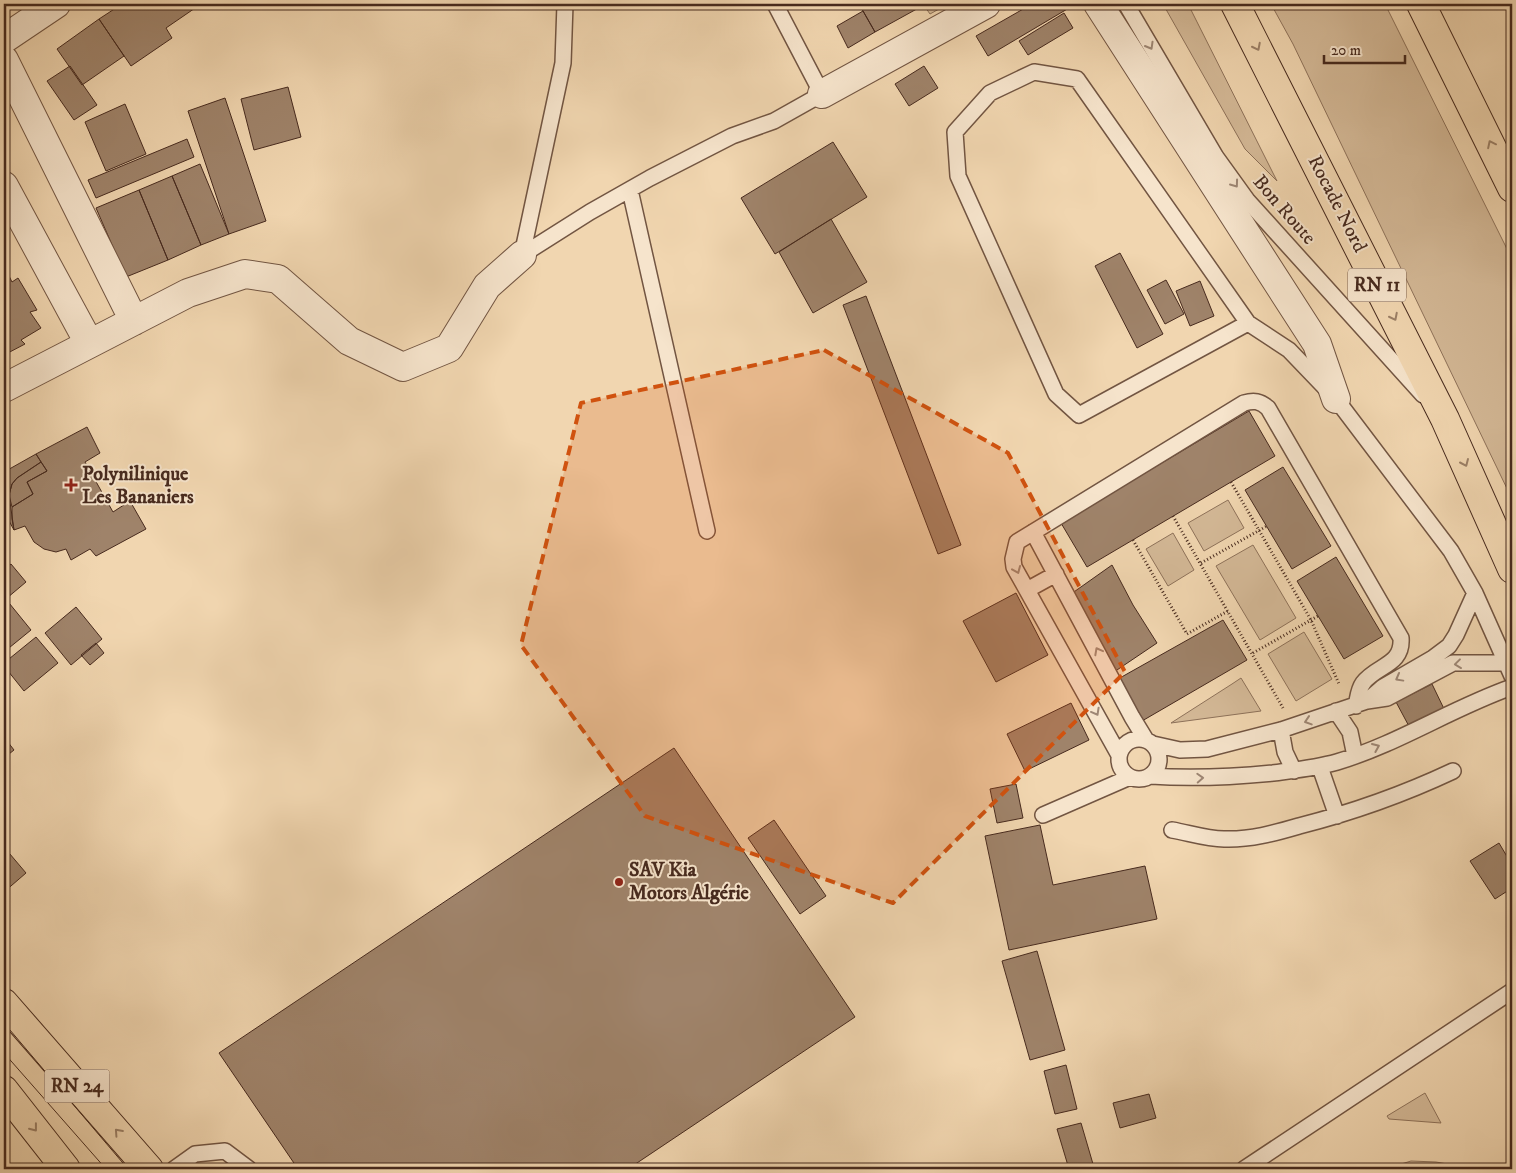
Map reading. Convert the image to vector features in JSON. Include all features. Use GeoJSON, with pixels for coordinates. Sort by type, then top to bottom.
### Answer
{"type":"FeatureCollection","features":[{"type":"Feature","properties":{"kind":"main road","name":"Rocade Nord"},"geometry":{"type":"LineString","coordinates":[[1236,4],[1445,418],[1512,569]]}},
{"type":"Feature","properties":{"kind":"main road"},"geometry":{"type":"LineString","coordinates":[[1421,4],[1512,187]]}},
{"type":"Feature","properties":{"kind":"main road","name":"RN 24"},"geometry":{"type":"LineString","coordinates":[[4,1003],[149,1169]]}},
{"type":"Feature","properties":{"kind":"main road","name":"RN 24"},"geometry":{"type":"LineString","coordinates":[[4,1090],[66,1169]]}},
{"type":"Feature","properties":{"kind":"street"},"geometry":{"type":"LineString","coordinates":[[4,39],[56,4]]}},
{"type":"Feature","properties":{"kind":"street"},"geometry":{"type":"LineString","coordinates":[[822,94],[986,4]]}},
{"type":"Feature","properties":{"kind":"street"},"geometry":{"type":"LineString","coordinates":[[1098,4],[1317,344],[1336,399]]}},
{"type":"Feature","properties":{"kind":"street"},"geometry":{"type":"LineString","coordinates":[[4,60],[134,321]]}},
{"type":"Feature","properties":{"kind":"street"},"geometry":{"type":"LineString","coordinates":[[4,186],[89,343]]}},
{"type":"Feature","properties":{"kind":"street"},"geometry":{"type":"LineString","coordinates":[[4,388],[188,293],[246,274],[278,279],[349,341],[403,367],[449,348],[486,286],[522,254]]}},
{"type":"Feature","properties":{"kind":"lane"},"geometry":{"type":"LineString","coordinates":[[522,254],[563,63],[565,4]]}},
{"type":"Feature","properties":{"kind":"lane"},"geometry":{"type":"LineString","coordinates":[[522,254],[630,190],[732,136],[774,121],[822,94],[775,4]]}},
{"type":"Feature","properties":{"kind":"lane","name":"Bon Route"},"geometry":{"type":"LineString","coordinates":[[1126,4],[1216,157],[1247,200],[1445,418]]}},
{"type":"Feature","properties":{"kind":"lane"},"geometry":{"type":"LineString","coordinates":[[1248,323],[1079,415],[1056,394],[958,176],[955,132],[990,93],[1034,72],[1077,79],[1248,323],[1289,350],[1336,399],[1451,551],[1475,593],[1510,670]]}},
{"type":"Feature","properties":{"kind":"lane"},"geometry":{"type":"LineString","coordinates":[[630,190],[707,532]]}},
{"type":"Feature","properties":{"kind":"lane"},"geometry":{"type":"LineString","coordinates":[[1130,777],[1121,768],[1119,754],[1014,568],[1013,559],[1017,542],[1244,403],[1257,401],[1268,408],[1401,638],[1402,646],[1399,654],[1394,660],[1364,681],[1352,706],[1350,732],[1355,756]]}},
{"type":"Feature","properties":{"kind":"lane"},"geometry":{"type":"LineString","coordinates":[[1033,532],[1132,717],[1157,749],[1160,760],[1156,772],[1151,776]]}},
{"type":"Feature","properties":{"kind":"lane"},"geometry":{"type":"LineString","coordinates":[[1027,590],[1056,574]]}},
{"type":"Feature","properties":{"kind":"lane"},"geometry":{"type":"LineString","coordinates":[[1352,706],[1433,658],[1449,646],[1475,593]]}},
{"type":"Feature","properties":{"kind":"lane"},"geometry":{"type":"LineString","coordinates":[[1119,754],[1127,743],[1140,738],[1180,750],[1207,749],[1287,728],[1352,706],[1387,698],[1453,663],[1510,670]]}},
{"type":"Feature","properties":{"kind":"lane"},"geometry":{"type":"LineString","coordinates":[[1043,815],[1130,777],[1141,779],[1151,776],[1198,778],[1294,771],[1320,767],[1355,756],[1429,724],[1468,704],[1512,687]]}},
{"type":"Feature","properties":{"kind":"lane"},"geometry":{"type":"LineString","coordinates":[[1287,728],[1285,752],[1294,771]]}},
{"type":"Feature","properties":{"kind":"lane"},"geometry":{"type":"LineString","coordinates":[[1320,767],[1337,816]]}},
{"type":"Feature","properties":{"kind":"lane"},"geometry":{"type":"LineString","coordinates":[[1172,830],[1223,839],[1269,834],[1337,816],[1408,792],[1453,771]]}},
{"type":"Feature","properties":{"kind":"lane"},"geometry":{"type":"LineString","coordinates":[[1244,1169],[1512,991]]}},
{"type":"Feature","properties":{"kind":"lane"},"geometry":{"type":"LineString","coordinates":[[174,1169],[195,1154],[225,1151],[249,1169]]}},
{"type":"Feature","properties":{"kind":"path"},"geometry":{"type":"LineString","coordinates":[[1231,482],[1311,620],[1352,706]]}},
{"type":"Feature","properties":{"kind":"path"},"geometry":{"type":"LineString","coordinates":[[1173,516],[1253,653],[1287,728]]}},
{"type":"Feature","properties":{"kind":"path"},"geometry":{"type":"LineString","coordinates":[[1201,563],[1267,526]]}},
{"type":"Feature","properties":{"kind":"path"},"geometry":{"type":"LineString","coordinates":[[1133,540],[1187,634],[1228,610]]}},
{"type":"Feature","properties":{"kind":"path"},"geometry":{"type":"LineString","coordinates":[[1253,653],[1318,616]]}},
{"type":"Feature","properties":{"kind":"highlighted area"},"geometry":{"type":"Polygon","coordinates":[[[824,350],[1008,453],[1125,672],[893,903],[645,816],[521,645],[581,403],[824,350]]]}},
{"type":"Feature","properties":{"kind":"shaded area"},"geometry":{"type":"Polygon","coordinates":[[[923,4],[948,4],[930,14],[923,4]]]}},
{"type":"Feature","properties":{"kind":"shaded area"},"geometry":{"type":"Polygon","coordinates":[[[1163,4],[1188,4],[1277,181],[1245,149],[1163,4]]]}},
{"type":"Feature","properties":{"kind":"shaded area"},"geometry":{"type":"Polygon","coordinates":[[[1271,4],[1385,4],[1512,259],[1512,499],[1293,44],[1271,4]]]}},
{"type":"Feature","properties":{"kind":"shaded area"},"geometry":{"type":"Polygon","coordinates":[[[1228,500],[1244,528],[1204,551],[1188,523],[1228,500]]]}},
{"type":"Feature","properties":{"kind":"shaded area"},"geometry":{"type":"Polygon","coordinates":[[[1173,533],[1194,570],[1168,586],[1146,549],[1173,533]]]}},
{"type":"Feature","properties":{"kind":"shaded area"},"geometry":{"type":"Polygon","coordinates":[[[1253,545],[1296,618],[1260,640],[1216,566],[1253,545]]]}},
{"type":"Feature","properties":{"kind":"shaded area"},"geometry":{"type":"Polygon","coordinates":[[[1304,632],[1332,679],[1296,701],[1268,654],[1304,632]]]}},
{"type":"Feature","properties":{"kind":"shaded area"},"geometry":{"type":"Polygon","coordinates":[[[1241,678],[1261,711],[1171,723],[1232,684],[1241,678]]]}},
{"type":"Feature","properties":{"kind":"shaded area"},"geometry":{"type":"Polygon","coordinates":[[[1425,1093],[1441,1123],[1389,1119],[1387,1116],[1425,1093]]]}},
{"type":"Feature","properties":{"kind":"shaded area"},"geometry":{"type":"Polygon","coordinates":[[[1411,1161],[1436,1162],[1476,1169],[1408,1169],[1398,1165],[1411,1161]]]}},
{"type":"Feature","properties":{"kind":"building"},"geometry":{"type":"Polygon","coordinates":[[[122,4],[201,4],[166,28],[172,38],[131,66],[99,19],[122,4]]]}},
{"type":"Feature","properties":{"kind":"building"},"geometry":{"type":"Polygon","coordinates":[[[859,4],[923,4],[924,5],[875,32],[859,4]]]}},
{"type":"Feature","properties":{"kind":"building"},"geometry":{"type":"Polygon","coordinates":[[[1032,4],[1074,5],[988,56],[976,36],[1032,4]]]}},
{"type":"Feature","properties":{"kind":"building"},"geometry":{"type":"Polygon","coordinates":[[[863,11],[875,32],[848,48],[837,26],[863,11]]]}},
{"type":"Feature","properties":{"kind":"building"},"geometry":{"type":"Polygon","coordinates":[[[1064,13],[1073,28],[1028,55],[1019,41],[1064,13]]]}},
{"type":"Feature","properties":{"kind":"building"},"geometry":{"type":"Polygon","coordinates":[[[99,19],[124,56],[82,85],[57,49],[99,19]]]}},
{"type":"Feature","properties":{"kind":"building"},"geometry":{"type":"Polygon","coordinates":[[[70,66],[97,105],[74,120],[47,81],[70,66]]]}},
{"type":"Feature","properties":{"kind":"building"},"geometry":{"type":"Polygon","coordinates":[[[924,66],[938,88],[909,106],[895,84],[924,66]]]}},
{"type":"Feature","properties":{"kind":"building"},"geometry":{"type":"Polygon","coordinates":[[[288,87],[301,137],[254,150],[241,99],[288,87]]]}},
{"type":"Feature","properties":{"kind":"building"},"geometry":{"type":"Polygon","coordinates":[[[225,98],[266,221],[229,234],[188,111],[225,98]]]}},
{"type":"Feature","properties":{"kind":"building"},"geometry":{"type":"Polygon","coordinates":[[[125,104],[146,154],[106,171],[85,122],[125,104]]]}},
{"type":"Feature","properties":{"kind":"building"},"geometry":{"type":"Polygon","coordinates":[[[187,139],[194,157],[96,198],[88,180],[187,139]]]}},
{"type":"Feature","properties":{"kind":"building"},"geometry":{"type":"Polygon","coordinates":[[[833,142],[867,197],[775,254],[741,198],[833,142]]]}},
{"type":"Feature","properties":{"kind":"building"},"geometry":{"type":"Polygon","coordinates":[[[200,164],[229,234],[201,245],[172,176],[200,164]]]}},
{"type":"Feature","properties":{"kind":"building"},"geometry":{"type":"Polygon","coordinates":[[[172,176],[201,245],[168,260],[139,190],[172,176]]]}},
{"type":"Feature","properties":{"kind":"building"},"geometry":{"type":"Polygon","coordinates":[[[139,190],[168,260],[126,277],[96,208],[139,190]]]}},
{"type":"Feature","properties":{"kind":"building"},"geometry":{"type":"Polygon","coordinates":[[[831,219],[867,282],[813,313],[779,252],[831,219]]]}},
{"type":"Feature","properties":{"kind":"building"},"geometry":{"type":"Polygon","coordinates":[[[1120,253],[1163,334],[1137,348],[1095,266],[1120,253]]]}},
{"type":"Feature","properties":{"kind":"building"},"geometry":{"type":"Polygon","coordinates":[[[4,266],[12,282],[18,278],[37,310],[30,312],[41,328],[21,340],[25,344],[4,355],[4,266]]]}},
{"type":"Feature","properties":{"kind":"building"},"geometry":{"type":"Polygon","coordinates":[[[1166,280],[1184,314],[1165,324],[1147,290],[1166,280]]]}},
{"type":"Feature","properties":{"kind":"building"},"geometry":{"type":"Polygon","coordinates":[[[1200,281],[1214,316],[1190,326],[1176,291],[1200,281]]]}},
{"type":"Feature","properties":{"kind":"building"},"geometry":{"type":"Polygon","coordinates":[[[866,296],[961,545],[938,554],[843,305],[866,296]]]}},
{"type":"Feature","properties":{"kind":"building"},"geometry":{"type":"Polygon","coordinates":[[[1249,411],[1275,456],[1087,567],[1061,523],[1249,411]]]}},
{"type":"Feature","properties":{"kind":"building"},"geometry":{"type":"Polygon","coordinates":[[[87,427],[100,453],[85,462],[113,512],[130,501],[146,529],[96,556],[90,549],[71,560],[66,549],[56,552],[44,549],[34,542],[25,526],[14,530],[12,507],[33,494],[27,482],[47,471],[36,454],[87,427]]]}},
{"type":"Feature","properties":{"kind":"building"},"geometry":{"type":"Polygon","coordinates":[[[36,454],[41,462],[17,478],[12,484],[9,495],[14,530],[4,512],[4,472],[36,454]]]}},
{"type":"Feature","properties":{"kind":"building"},"geometry":{"type":"Polygon","coordinates":[[[41,462],[47,471],[27,482],[33,494],[12,507],[9,495],[12,484],[17,478],[41,462]]]}},
{"type":"Feature","properties":{"kind":"building"},"geometry":{"type":"Polygon","coordinates":[[[1283,467],[1331,546],[1292,569],[1245,490],[1283,467]]]}},
{"type":"Feature","properties":{"kind":"building"},"geometry":{"type":"Polygon","coordinates":[[[1336,557],[1383,636],[1344,659],[1297,581],[1336,557]]]}},
{"type":"Feature","properties":{"kind":"building"},"geometry":{"type":"Polygon","coordinates":[[[11,564],[26,582],[7,598],[4,594],[4,570],[11,564]]]}},
{"type":"Feature","properties":{"kind":"building"},"geometry":{"type":"Polygon","coordinates":[[[1112,565],[1133,605],[1157,643],[1114,672],[1071,594],[1112,565]]]}},
{"type":"Feature","properties":{"kind":"building"},"geometry":{"type":"Polygon","coordinates":[[[1016,593],[1048,655],[996,682],[963,621],[1016,593]]]}},
{"type":"Feature","properties":{"kind":"building"},"geometry":{"type":"Polygon","coordinates":[[[5,598],[31,630],[4,652],[4,600],[5,598]]]}},
{"type":"Feature","properties":{"kind":"building"},"geometry":{"type":"Polygon","coordinates":[[[76,607],[102,639],[71,665],[45,633],[76,607]]]}},
{"type":"Feature","properties":{"kind":"building"},"geometry":{"type":"Polygon","coordinates":[[[1223,620],[1247,660],[1142,721],[1118,679],[1223,620]]]}},
{"type":"Feature","properties":{"kind":"building"},"geometry":{"type":"Polygon","coordinates":[[[36,637],[58,663],[24,691],[4,666],[4,663],[36,637]]]}},
{"type":"Feature","properties":{"kind":"building"},"geometry":{"type":"Polygon","coordinates":[[[96,643],[104,653],[90,665],[81,655],[96,643]]]}},
{"type":"Feature","properties":{"kind":"building"},"geometry":{"type":"Polygon","coordinates":[[[1432,684],[1446,713],[1411,730],[1396,702],[1432,684]]]}},
{"type":"Feature","properties":{"kind":"building"},"geometry":{"type":"Polygon","coordinates":[[[1071,703],[1089,740],[1025,771],[1007,734],[1071,703]]]}},
{"type":"Feature","properties":{"kind":"building"},"geometry":{"type":"Polygon","coordinates":[[[4,737],[14,750],[4,758],[4,737]]]}},
{"type":"Feature","properties":{"kind":"building","name":"SAV Kia Motors Algérie"},"geometry":{"type":"Polygon","coordinates":[[[674,748],[855,1017],[628,1169],[298,1169],[219,1053],[674,748]]]}},
{"type":"Feature","properties":{"kind":"building"},"geometry":{"type":"Polygon","coordinates":[[[1016,784],[1023,818],[997,823],[990,789],[1016,784]]]}},
{"type":"Feature","properties":{"kind":"building"},"geometry":{"type":"Polygon","coordinates":[[[774,820],[826,896],[800,914],[748,838],[774,820]]]}},
{"type":"Feature","properties":{"kind":"building"},"geometry":{"type":"Polygon","coordinates":[[[1040,825],[1053,885],[1145,866],[1157,919],[1009,950],[985,836],[1040,825]]]}},
{"type":"Feature","properties":{"kind":"building"},"geometry":{"type":"Polygon","coordinates":[[[1499,843],[1512,865],[1512,888],[1495,899],[1470,861],[1499,843]]]}},
{"type":"Feature","properties":{"kind":"building"},"geometry":{"type":"Polygon","coordinates":[[[4,847],[26,873],[4,892],[4,847]]]}},
{"type":"Feature","properties":{"kind":"building"},"geometry":{"type":"Polygon","coordinates":[[[1037,951],[1065,1050],[1030,1060],[1002,961],[1037,951]]]}},
{"type":"Feature","properties":{"kind":"building"},"geometry":{"type":"Polygon","coordinates":[[[1066,1065],[1077,1109],[1055,1114],[1044,1071],[1066,1065]]]}},
{"type":"Feature","properties":{"kind":"building"},"geometry":{"type":"Polygon","coordinates":[[[1149,1094],[1156,1118],[1120,1128],[1113,1103],[1149,1094]]]}},
{"type":"Feature","properties":{"kind":"building"},"geometry":{"type":"Polygon","coordinates":[[[1081,1123],[1093,1164],[1069,1169],[1057,1129],[1081,1123]]]}},
{"type":"Feature","properties":{"kind":"tram line"},"geometry":{"type":"LineString","coordinates":[[4,1023],[128,1169]]}},
{"type":"Feature","properties":{"kind":"tram line"},"geometry":{"type":"LineString","coordinates":[[4,1053],[106,1169]]}},
{"type":"Feature","properties":{"kind":"place","name":"Polynilinique Les Bananiers"},"geometry":{"type":"Point","coordinates":[71,485]}},
{"type":"Feature","properties":{"kind":"place","name":"SAV Kia Motors Algérie"},"geometry":{"type":"Point","coordinates":[619,882]}}]}
